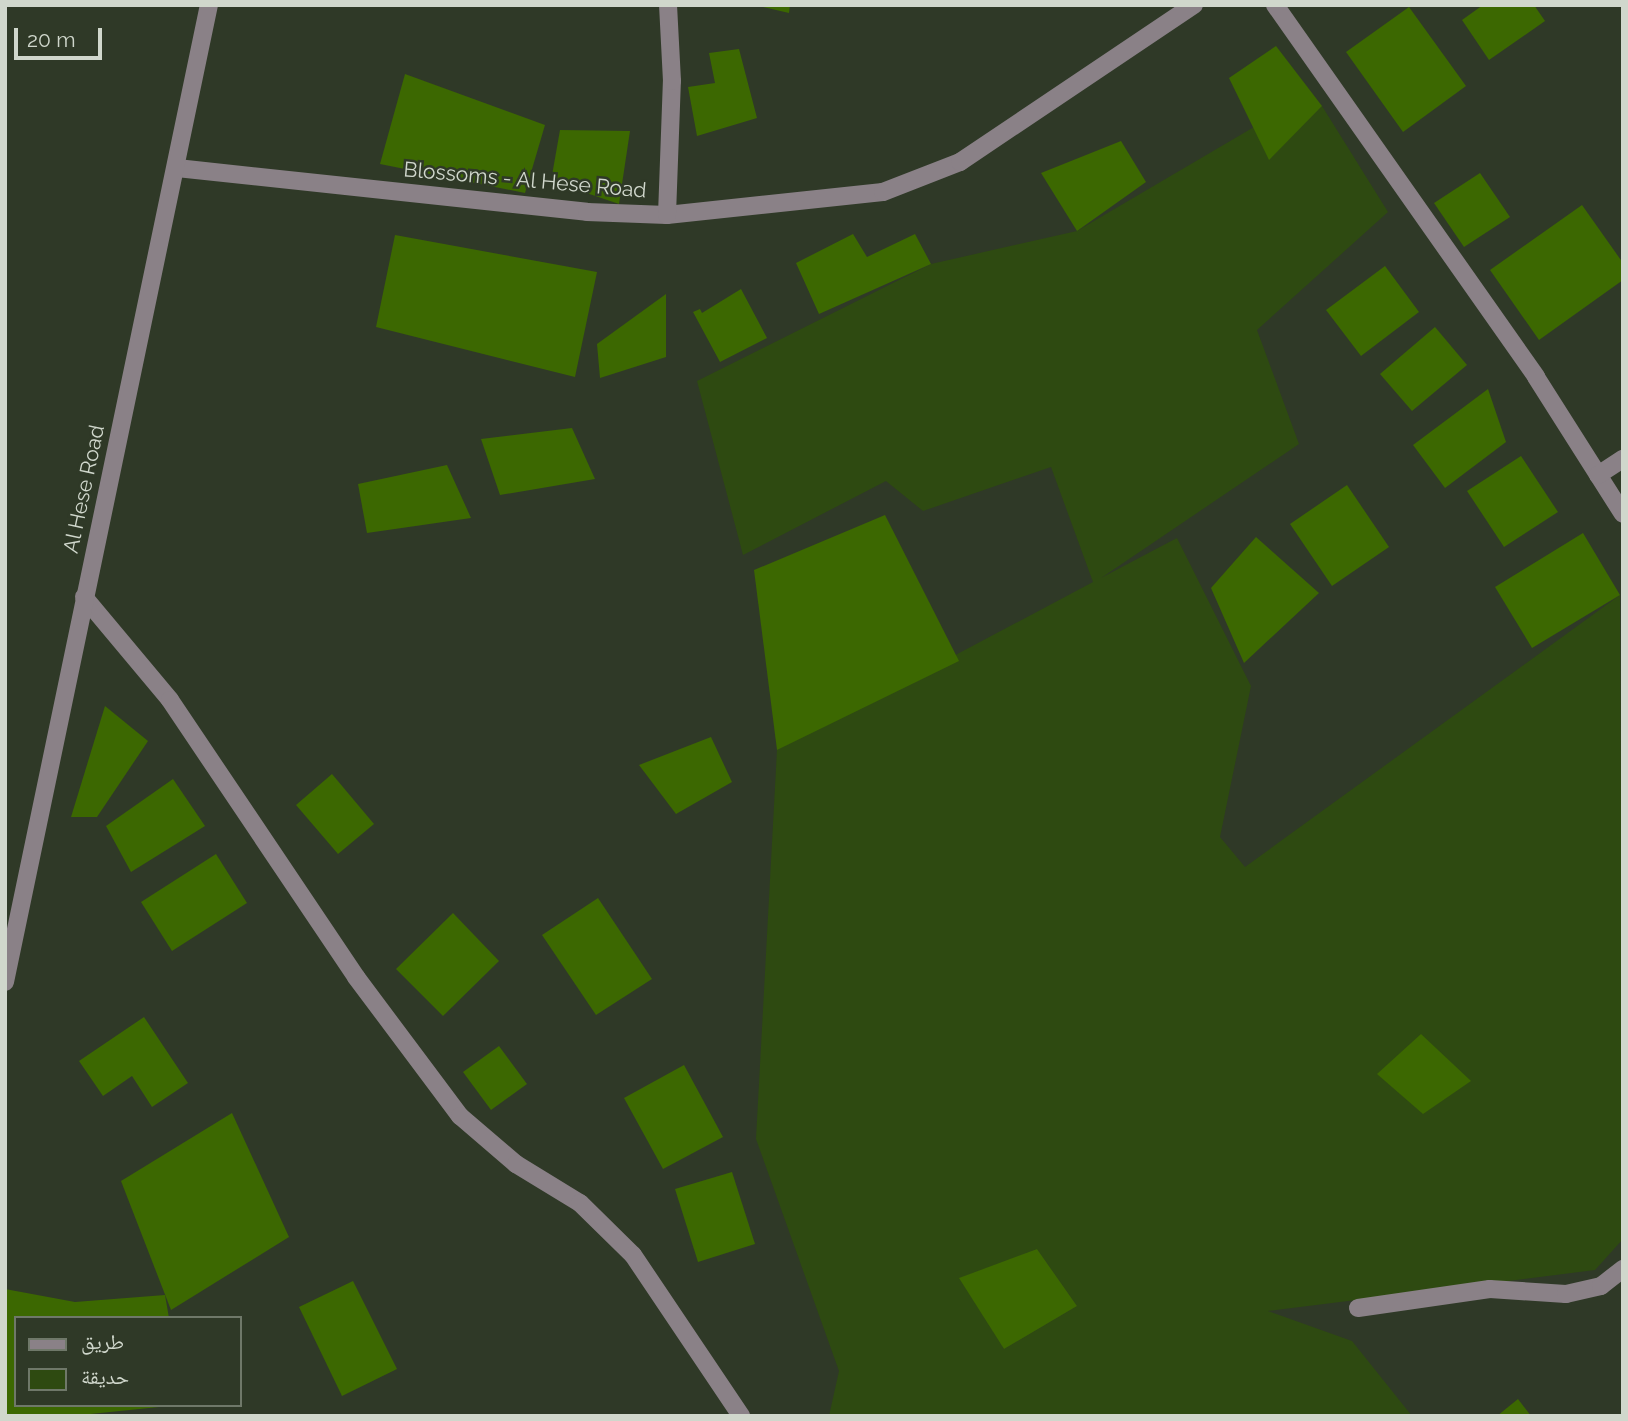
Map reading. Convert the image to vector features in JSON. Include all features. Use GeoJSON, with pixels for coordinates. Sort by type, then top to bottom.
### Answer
{"type":"FeatureCollection","features":[{"type":"Feature","properties":{"kind":"street"},"geometry":{"type":"LineString","coordinates":[[667,215],[672,81],[668,5]]}},
{"type":"Feature","properties":{"kind":"street","name":"Blossoms - Al Hese Road"},"geometry":{"type":"LineString","coordinates":[[177,168],[587,212],[667,215],[883,192],[960,162],[1194,5]]}},
{"type":"Feature","properties":{"kind":"street"},"geometry":{"type":"LineString","coordinates":[[1275,5],[1536,377],[1623,514]]}},
{"type":"Feature","properties":{"kind":"street","name":"Al Hese Road"},"geometry":{"type":"LineString","coordinates":[[5,982],[84,597],[177,168],[203,6]]}},
{"type":"Feature","properties":{"kind":"street"},"geometry":{"type":"LineString","coordinates":[[1598,475],[1623,459]]}},
{"type":"Feature","properties":{"kind":"street"},"geometry":{"type":"LineString","coordinates":[[84,597],[170,700],[356,977],[460,1116],[516,1164],[580,1203],[633,1255],[741,1416]]}},
{"type":"Feature","properties":{"kind":"street"},"geometry":{"type":"LineString","coordinates":[[1358,1308],[1490,1289],[1566,1293],[1601,1286],[1623,1269]]}},
{"type":"Feature","properties":{"kind":"green space"},"geometry":{"type":"Polygon","coordinates":[[[1322,106],[1388,212],[1257,330],[1299,444],[1101,578],[1177,538],[1251,686],[1220,837],[1245,867],[1620,595],[1623,1239],[1595,1270],[1268,1311],[1352,1341],[1412,1416],[829,1416],[839,1371],[756,1139],[777,750],[1093,582],[1051,467],[923,511],[886,481],[743,555],[697,381],[931,264],[1077,231],[1254,127],[1269,159],[1322,106]],[[1037,1249],[960,1278],[1004,1349],[1077,1306],[1037,1249]]]}},
{"type":"Feature","properties":{"kind":"building"},"geometry":{"type":"Polygon","coordinates":[[[754,5],[790,5],[789,13],[754,5]]]}},
{"type":"Feature","properties":{"kind":"building"},"geometry":{"type":"Polygon","coordinates":[[[1483,5],[1534,5],[1545,21],[1489,60],[1462,20],[1483,5]]]}},
{"type":"Feature","properties":{"kind":"building"},"geometry":{"type":"Polygon","coordinates":[[[1409,7],[1466,86],[1403,132],[1346,52],[1409,7]]]}},
{"type":"Feature","properties":{"kind":"building"},"geometry":{"type":"Polygon","coordinates":[[[1276,46],[1322,106],[1269,160],[1229,78],[1276,46]]]}},
{"type":"Feature","properties":{"kind":"building"},"geometry":{"type":"Polygon","coordinates":[[[739,49],[757,118],[697,136],[688,87],[715,83],[709,53],[739,49]]]}},
{"type":"Feature","properties":{"kind":"building"},"geometry":{"type":"Polygon","coordinates":[[[405,74],[545,125],[525,193],[380,164],[405,74]]]}},
{"type":"Feature","properties":{"kind":"building"},"geometry":{"type":"Polygon","coordinates":[[[560,130],[630,131],[619,204],[551,181],[560,130]]]}},
{"type":"Feature","properties":{"kind":"building"},"geometry":{"type":"Polygon","coordinates":[[[1121,141],[1146,182],[1077,231],[1041,173],[1121,141]]]}},
{"type":"Feature","properties":{"kind":"building"},"geometry":{"type":"Polygon","coordinates":[[[1480,173],[1510,217],[1464,247],[1434,203],[1480,173]]]}},
{"type":"Feature","properties":{"kind":"building"},"geometry":{"type":"Polygon","coordinates":[[[1582,205],[1623,263],[1623,280],[1539,340],[1490,270],[1582,205]]]}},
{"type":"Feature","properties":{"kind":"building"},"geometry":{"type":"Polygon","coordinates":[[[853,234],[867,257],[915,234],[931,264],[819,314],[796,263],[853,234]]]}},
{"type":"Feature","properties":{"kind":"building"},"geometry":{"type":"Polygon","coordinates":[[[395,235],[597,272],[575,377],[376,327],[395,235]]]}},
{"type":"Feature","properties":{"kind":"building"},"geometry":{"type":"Polygon","coordinates":[[[1385,266],[1419,312],[1361,356],[1326,310],[1385,266]]]}},
{"type":"Feature","properties":{"kind":"building"},"geometry":{"type":"Polygon","coordinates":[[[741,289],[767,338],[720,362],[693,312],[700,309],[702,313],[741,289]]]}},
{"type":"Feature","properties":{"kind":"building"},"geometry":{"type":"Polygon","coordinates":[[[666,294],[666,357],[600,378],[597,344],[666,294]]]}},
{"type":"Feature","properties":{"kind":"building"},"geometry":{"type":"Polygon","coordinates":[[[1435,327],[1467,365],[1412,411],[1380,374],[1435,327]]]}},
{"type":"Feature","properties":{"kind":"building"},"geometry":{"type":"Polygon","coordinates":[[[1488,389],[1506,442],[1445,488],[1413,445],[1488,389]]]}},
{"type":"Feature","properties":{"kind":"building"},"geometry":{"type":"Polygon","coordinates":[[[572,428],[595,479],[500,495],[481,439],[572,428]]]}},
{"type":"Feature","properties":{"kind":"building"},"geometry":{"type":"Polygon","coordinates":[[[1521,456],[1558,512],[1504,547],[1467,491],[1521,456]]]}},
{"type":"Feature","properties":{"kind":"building"},"geometry":{"type":"Polygon","coordinates":[[[447,465],[471,518],[367,533],[358,484],[447,465]]]}},
{"type":"Feature","properties":{"kind":"building"},"geometry":{"type":"Polygon","coordinates":[[[1347,485],[1389,547],[1332,586],[1290,524],[1347,485]]]}},
{"type":"Feature","properties":{"kind":"building"},"geometry":{"type":"Polygon","coordinates":[[[885,515],[959,661],[777,750],[754,570],[885,515]]]}},
{"type":"Feature","properties":{"kind":"building"},"geometry":{"type":"Polygon","coordinates":[[[1583,533],[1620,595],[1532,648],[1495,587],[1583,533]]]}},
{"type":"Feature","properties":{"kind":"building"},"geometry":{"type":"Polygon","coordinates":[[[1256,537],[1319,593],[1244,663],[1211,588],[1256,537]]]}},
{"type":"Feature","properties":{"kind":"building"},"geometry":{"type":"Polygon","coordinates":[[[105,706],[148,741],[97,817],[71,817],[105,706]]]}},
{"type":"Feature","properties":{"kind":"building"},"geometry":{"type":"Polygon","coordinates":[[[711,737],[732,782],[676,814],[639,765],[711,737]]]}},
{"type":"Feature","properties":{"kind":"building"},"geometry":{"type":"Polygon","coordinates":[[[332,774],[374,824],[338,854],[296,805],[332,774]]]}},
{"type":"Feature","properties":{"kind":"building"},"geometry":{"type":"Polygon","coordinates":[[[173,779],[205,826],[131,872],[106,826],[173,779]]]}},
{"type":"Feature","properties":{"kind":"building"},"geometry":{"type":"Polygon","coordinates":[[[216,854],[247,903],[172,951],[141,902],[216,854]]]}},
{"type":"Feature","properties":{"kind":"building"},"geometry":{"type":"Polygon","coordinates":[[[598,898],[652,979],[596,1015],[542,935],[598,898]]]}},
{"type":"Feature","properties":{"kind":"building"},"geometry":{"type":"Polygon","coordinates":[[[453,913],[499,961],[443,1016],[396,969],[453,913]]]}},
{"type":"Feature","properties":{"kind":"building"},"geometry":{"type":"Polygon","coordinates":[[[144,1017],[188,1083],[152,1107],[132,1076],[103,1096],[79,1061],[144,1017]]]}},
{"type":"Feature","properties":{"kind":"building"},"geometry":{"type":"Polygon","coordinates":[[[1421,1034],[1471,1081],[1423,1114],[1377,1074],[1421,1034]]]}},
{"type":"Feature","properties":{"kind":"building"},"geometry":{"type":"Polygon","coordinates":[[[499,1046],[527,1084],[491,1110],[463,1072],[499,1046]]]}},
{"type":"Feature","properties":{"kind":"building"},"geometry":{"type":"Polygon","coordinates":[[[684,1065],[723,1137],[663,1169],[624,1098],[684,1065]]]}},
{"type":"Feature","properties":{"kind":"building"},"geometry":{"type":"Polygon","coordinates":[[[232,1113],[289,1237],[171,1310],[121,1181],[232,1113]]]}},
{"type":"Feature","properties":{"kind":"building"},"geometry":{"type":"Polygon","coordinates":[[[732,1172],[755,1244],[698,1262],[675,1189],[732,1172]]]}},
{"type":"Feature","properties":{"kind":"building"},"geometry":{"type":"Polygon","coordinates":[[[1037,1249],[1077,1306],[1004,1349],[959,1278],[1037,1249]]]}},
{"type":"Feature","properties":{"kind":"building"},"geometry":{"type":"Polygon","coordinates":[[[353,1281],[397,1369],[342,1396],[299,1307],[353,1281]]]}},
{"type":"Feature","properties":{"kind":"building"},"geometry":{"type":"Polygon","coordinates":[[[5,1289],[75,1302],[165,1295],[169,1316],[14,1316],[14,1407],[159,1407],[71,1416],[5,1416],[5,1289]]]}},
{"type":"Feature","properties":{"kind":"building"},"geometry":{"type":"Polygon","coordinates":[[[1518,1399],[1531,1416],[1497,1416],[1518,1399]]]}}]}
